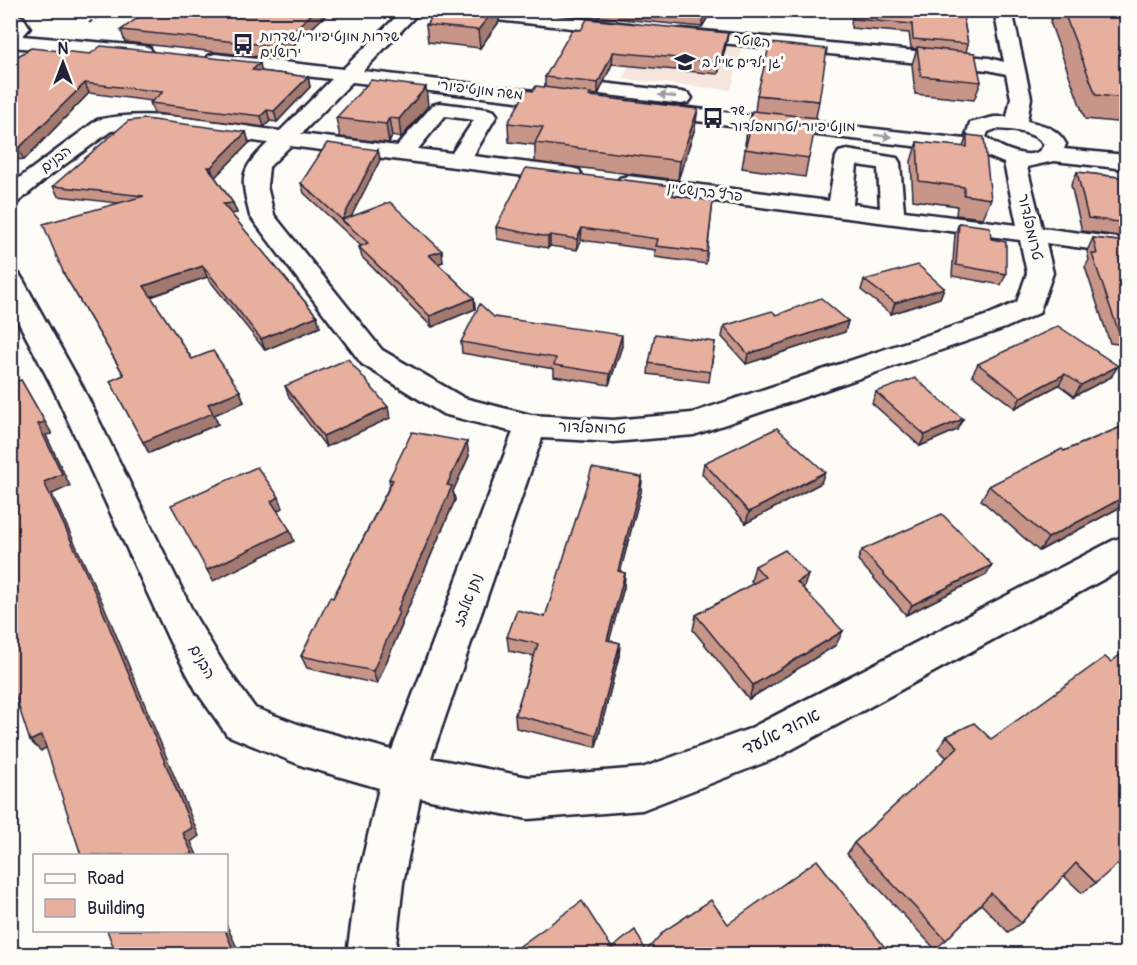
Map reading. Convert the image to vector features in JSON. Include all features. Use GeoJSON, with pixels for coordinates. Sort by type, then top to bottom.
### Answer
{"type":"FeatureCollection","features":[{"type":"Feature","properties":{"kind":"street","name":"טרומפלדור"},"geometry":{"type":"LineString","coordinates":[[413,10],[258,165],[255,186],[262,216],[372,357],[454,406],[531,426],[613,431],[694,424],[995,322],[1029,307],[1040,273],[1014,158]]}},
{"type":"Feature","properties":{"kind":"street"},"geometry":{"type":"LineString","coordinates":[[450,10],[555,16],[642,30]]}},
{"type":"Feature","properties":{"kind":"street"},"geometry":{"type":"LineString","coordinates":[[1003,10],[1021,98],[1016,123]]}},
{"type":"Feature","properties":{"kind":"street"},"geometry":{"type":"LineString","coordinates":[[13,30],[45,42],[162,49]]}},
{"type":"Feature","properties":{"kind":"street","name":"השוטר"},"geometry":{"type":"LineString","coordinates":[[666,33],[989,64],[1016,71]]}},
{"type":"Feature","properties":{"kind":"street","name":"השוטר"},"geometry":{"type":"LineString","coordinates":[[845,50],[854,43],[875,40],[984,51],[1011,51]]}},
{"type":"Feature","properties":{"kind":"street","name":"משה מונטיפיורי"},"geometry":{"type":"LineString","coordinates":[[197,52],[980,140]]}},
{"type":"Feature","properties":{"kind":"street"},"geometry":{"type":"LineString","coordinates":[[402,154],[440,109],[486,115],[458,161]]}},
{"type":"Feature","properties":{"kind":"street","name":"פרץ ברנשטיין"},"geometry":{"type":"LineString","coordinates":[[105,125],[149,121],[1126,246]]}},
{"type":"Feature","properties":{"kind":"street"},"geometry":{"type":"LineString","coordinates":[[1126,147],[1050,146],[1035,159],[1014,158],[980,140],[978,128],[994,123],[1016,123],[1040,131],[1050,146],[1126,162]]}},
{"type":"Feature","properties":{"kind":"street","name":"הבנים"},"geometry":{"type":"LineString","coordinates":[[10,197],[56,159],[105,125]]}},
{"type":"Feature","properties":{"kind":"street"},"geometry":{"type":"LineString","coordinates":[[840,210],[847,158],[878,161],[889,163],[892,216]]}},
{"type":"Feature","properties":{"kind":"street","name":"הבנים"},"geometry":{"type":"LineString","coordinates":[[10,280],[68,388],[183,630],[211,679],[241,722],[303,746],[404,774]]}},
{"type":"Feature","properties":{"kind":"street","name":"נתן אלבז"},"geometry":{"type":"LineString","coordinates":[[404,774],[531,426]]}},
{"type":"Feature","properties":{"kind":"street","name":"אהוד אלעד"},"geometry":{"type":"LineString","coordinates":[[404,774],[528,798],[642,789],[761,744],[1126,550]]}},
{"type":"Feature","properties":{"kind":"street"},"geometry":{"type":"LineString","coordinates":[[371,954],[380,883],[404,774]]}},
{"type":"Feature","properties":{"kind":"path"},"geometry":{"type":"LineString","coordinates":[[83,26],[100,15],[112,16]]}},
{"type":"Feature","properties":{"kind":"shaded area","name":"גן ילדים אייל ב'"},"geometry":{"type":"Polygon","coordinates":[[[642,35],[743,44],[731,90],[623,79],[642,35]]]}},
{"type":"Feature","properties":{"kind":"building"},"geometry":{"type":"Polygon","coordinates":[[[149,10],[316,10],[276,46],[121,30],[149,10]]]}},
{"type":"Feature","properties":{"kind":"building"},"geometry":{"type":"Polygon","coordinates":[[[438,10],[494,10],[478,30],[426,25],[438,10]]]}},
{"type":"Feature","properties":{"kind":"building"},"geometry":{"type":"Polygon","coordinates":[[[671,10],[705,10],[703,14],[671,10]]]}},
{"type":"Feature","properties":{"kind":"building"},"geometry":{"type":"Polygon","coordinates":[[[853,10],[962,10],[968,44],[913,39],[912,24],[853,19],[853,10]]]}},
{"type":"Feature","properties":{"kind":"building"},"geometry":{"type":"Polygon","coordinates":[[[1063,10],[1126,10],[1126,98],[1096,95],[1063,10]]]}},
{"type":"Feature","properties":{"kind":"building"},"geometry":{"type":"Polygon","coordinates":[[[587,19],[728,33],[720,62],[613,52],[598,83],[545,77],[572,30],[581,30],[587,19]]]}},
{"type":"Feature","properties":{"kind":"building"},"geometry":{"type":"Polygon","coordinates":[[[770,43],[827,49],[819,101],[757,95],[770,43]]]}},
{"type":"Feature","properties":{"kind":"building"},"geometry":{"type":"Polygon","coordinates":[[[101,46],[260,63],[252,70],[308,77],[274,111],[267,110],[261,116],[150,103],[163,92],[85,83],[18,149],[10,148],[10,61],[31,48],[90,54],[101,46]]]}},
{"type":"Feature","properties":{"kind":"building"},"geometry":{"type":"Polygon","coordinates":[[[917,47],[975,53],[981,82],[921,76],[917,47]]]}},
{"type":"Feature","properties":{"kind":"building"},"geometry":{"type":"Polygon","coordinates":[[[371,80],[426,87],[399,119],[389,118],[386,124],[336,118],[371,80]]]}},
{"type":"Feature","properties":{"kind":"building"},"geometry":{"type":"Polygon","coordinates":[[[536,86],[591,93],[589,96],[698,109],[680,161],[535,143],[543,127],[508,123],[527,90],[533,91],[536,86]]]}},
{"type":"Feature","properties":{"kind":"building"},"geometry":{"type":"Polygon","coordinates":[[[752,111],[817,118],[809,158],[745,149],[752,111]]]}},
{"type":"Feature","properties":{"kind":"building"},"geometry":{"type":"Polygon","coordinates":[[[145,119],[246,132],[211,167],[208,167],[233,203],[223,204],[317,316],[261,339],[203,266],[144,286],[192,359],[213,351],[240,391],[208,404],[213,413],[143,442],[110,381],[124,375],[64,274],[43,224],[144,196],[53,186],[128,121],[145,119]]]}},
{"type":"Feature","properties":{"kind":"building"},"geometry":{"type":"Polygon","coordinates":[[[967,135],[984,137],[991,199],[964,195],[964,187],[919,181],[917,142],[967,147],[967,135]]]}},
{"type":"Feature","properties":{"kind":"building"},"geometry":{"type":"Polygon","coordinates":[[[327,143],[378,150],[342,220],[301,183],[327,143]]]}},
{"type":"Feature","properties":{"kind":"building"},"geometry":{"type":"Polygon","coordinates":[[[526,168],[673,186],[671,195],[713,201],[707,252],[656,246],[658,239],[582,228],[577,239],[550,235],[548,237],[496,227],[526,168]]]}},
{"type":"Feature","properties":{"kind":"building"},"geometry":{"type":"Polygon","coordinates":[[[1077,172],[1126,178],[1126,223],[1088,218],[1077,172]]]}},
{"type":"Feature","properties":{"kind":"building"},"geometry":{"type":"Polygon","coordinates":[[[390,202],[442,251],[429,255],[474,298],[430,316],[359,247],[368,243],[342,220],[390,202]]]}},
{"type":"Feature","properties":{"kind":"building"},"geometry":{"type":"Polygon","coordinates":[[[959,223],[990,227],[991,239],[1006,242],[1006,274],[956,265],[959,223]]]}},
{"type":"Feature","properties":{"kind":"building"},"geometry":{"type":"Polygon","coordinates":[[[1093,238],[1126,242],[1126,331],[1118,330],[1092,254],[1097,254],[1093,238]]]}},
{"type":"Feature","properties":{"kind":"building"},"geometry":{"type":"Polygon","coordinates":[[[918,265],[944,288],[895,303],[864,280],[918,265]]]}},
{"type":"Feature","properties":{"kind":"building"},"geometry":{"type":"Polygon","coordinates":[[[821,298],[848,321],[748,354],[724,326],[772,311],[777,315],[821,298]]]}},
{"type":"Feature","properties":{"kind":"building"},"geometry":{"type":"Polygon","coordinates":[[[480,304],[494,317],[622,335],[610,374],[554,365],[556,358],[461,342],[480,304]]]}},
{"type":"Feature","properties":{"kind":"building"},"geometry":{"type":"Polygon","coordinates":[[[1058,326],[1118,366],[1081,385],[1065,374],[1021,397],[978,364],[1058,326]]]}},
{"type":"Feature","properties":{"kind":"building"},"geometry":{"type":"Polygon","coordinates":[[[655,334],[715,342],[710,372],[649,363],[655,334]]]}},
{"type":"Feature","properties":{"kind":"building"},"geometry":{"type":"Polygon","coordinates":[[[348,359],[388,407],[323,436],[285,386],[348,359]]]}},
{"type":"Feature","properties":{"kind":"building"},"geometry":{"type":"Polygon","coordinates":[[[10,375],[14,382],[21,380],[45,422],[38,424],[62,474],[44,482],[97,597],[192,828],[183,833],[193,854],[81,854],[42,735],[30,741],[10,680],[10,642],[13,641],[10,635],[10,375]]]}},
{"type":"Feature","properties":{"kind":"building"},"geometry":{"type":"Polygon","coordinates":[[[915,378],[963,419],[925,435],[876,392],[915,378]]]}},
{"type":"Feature","properties":{"kind":"building"},"geometry":{"type":"Polygon","coordinates":[[[1126,425],[1126,496],[1048,538],[989,486],[1062,449],[1064,451],[1126,425]]]}},
{"type":"Feature","properties":{"kind":"building"},"geometry":{"type":"Polygon","coordinates":[[[777,428],[825,472],[749,512],[704,463],[777,428]]]}},
{"type":"Feature","properties":{"kind":"building"},"geometry":{"type":"Polygon","coordinates":[[[412,432],[467,442],[447,485],[452,486],[373,671],[301,656],[393,480],[389,479],[412,432]]]}},
{"type":"Feature","properties":{"kind":"building"},"geometry":{"type":"Polygon","coordinates":[[[257,467],[279,497],[271,501],[290,530],[207,570],[171,505],[257,467]]]}},
{"type":"Feature","properties":{"kind":"building"},"geometry":{"type":"Polygon","coordinates":[[[592,468],[642,477],[618,571],[625,573],[607,640],[620,643],[596,735],[515,715],[538,644],[507,637],[517,610],[545,617],[592,468]]]}},
{"type":"Feature","properties":{"kind":"building"},"geometry":{"type":"Polygon","coordinates":[[[942,514],[992,565],[912,605],[862,550],[942,514]]]}},
{"type":"Feature","properties":{"kind":"building"},"geometry":{"type":"Polygon","coordinates":[[[785,550],[808,575],[797,582],[843,631],[753,685],[696,615],[765,577],[755,566],[785,550]]]}},
{"type":"Feature","properties":{"kind":"building"},"geometry":{"type":"Polygon","coordinates":[[[1126,650],[1126,857],[1096,883],[1076,863],[1021,923],[991,893],[946,940],[854,843],[958,747],[947,736],[974,723],[991,739],[1105,657],[1111,662],[1126,650]]]}},
{"type":"Feature","properties":{"kind":"building"},"geometry":{"type":"Polygon","coordinates":[[[817,860],[890,954],[713,954],[711,951],[705,954],[509,954],[582,901],[612,948],[635,930],[646,951],[664,931],[711,900],[728,924],[817,860]]]}},
{"type":"Feature","properties":{"kind":"building"},"geometry":{"type":"Polygon","coordinates":[[[108,932],[226,932],[235,954],[116,954],[108,932]]]}},
{"type":"Feature","properties":{"kind":"place","name":"שדרות מונטיפיורי/שדרות ירושלים"},"geometry":{"type":"Point","coordinates":[243,44]}},
{"type":"Feature","properties":{"kind":"place","name":"גן ילדים אייל ב'"},"geometry":{"type":"Point","coordinates":[685,62]}},
{"type":"Feature","properties":{"kind":"place","name":"שד. מונטיפיורי/טרומפלדור"},"geometry":{"type":"Point","coordinates":[713,118]}}]}
